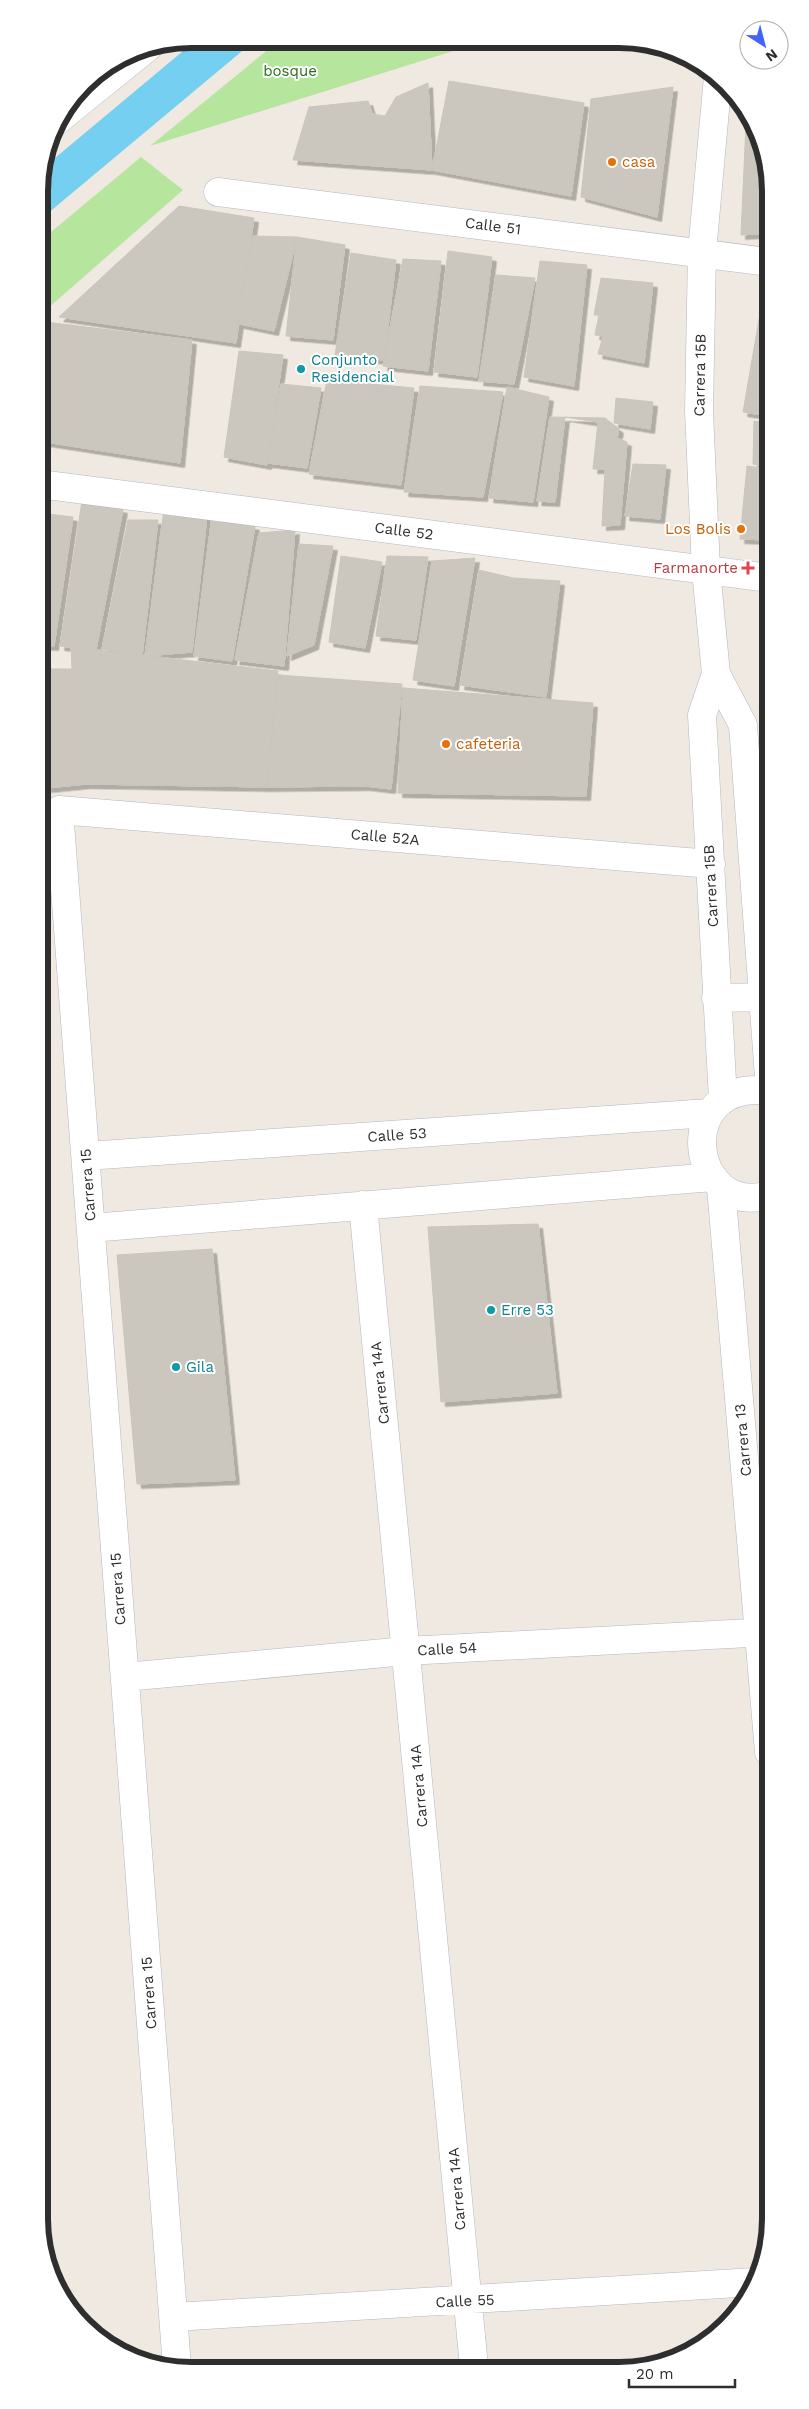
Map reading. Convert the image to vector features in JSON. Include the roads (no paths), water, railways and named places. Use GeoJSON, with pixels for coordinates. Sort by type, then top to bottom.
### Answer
{"type":"FeatureCollection","features":[{"type":"Feature","properties":{"kind":"street"},"geometry":{"type":"LineString","coordinates":[[75,106],[131,60]]}},
{"type":"Feature","properties":{"kind":"street","name":"Carrera 15B"},"geometry":{"type":"LineString","coordinates":[[717,87],[702,252],[699,411],[706,570],[716,674],[743,725],[762,955]]}},
{"type":"Feature","properties":{"kind":"street","name":"Calle 51"},"geometry":{"type":"LineString","coordinates":[[218,192],[762,261]]}},
{"type":"Feature","properties":{"kind":"street","name":"Calle 52"},"geometry":{"type":"LineString","coordinates":[[48,485],[762,577]]}},
{"type":"Feature","properties":{"kind":"street","name":"Carrera 15B"},"geometry":{"type":"LineString","coordinates":[[716,674],[702,715],[716,998],[716,1106]]}},
{"type":"Feature","properties":{"kind":"street","name":"Calle 52A"},"geometry":{"type":"LineString","coordinates":[[59,810],[710,864]]}},
{"type":"Feature","properties":{"kind":"street","name":"Carrera 15"},"geometry":{"type":"LineString","coordinates":[[59,810],[177,2361]]}},
{"type":"Feature","properties":{"kind":"street"},"geometry":{"type":"LineString","coordinates":[[716,998],[762,997]]}},
{"type":"Feature","properties":{"kind":"street","name":"Calle 53"},"geometry":{"type":"LineString","coordinates":[[86,1156],[716,1106],[738,1092],[754,1089],[762,1090]]}},
{"type":"Feature","properties":{"kind":"street"},"geometry":{"type":"LineString","coordinates":[[716,1106],[702,1129],[700,1147],[704,1164],[717,1182],[739,1196],[762,1197]]}},
{"type":"Feature","properties":{"kind":"street"},"geometry":{"type":"LineString","coordinates":[[91,1228],[363,1205],[717,1182]]}},
{"type":"Feature","properties":{"kind":"street","name":"Carrera 13"},"geometry":{"type":"LineString","coordinates":[[717,1182],[761,1606]]}},
{"type":"Feature","properties":{"kind":"street","name":"Carrera 14A"},"geometry":{"type":"LineString","coordinates":[[363,1205],[474,2362]]}},
{"type":"Feature","properties":{"kind":"street","name":"Calle 54"},"geometry":{"type":"LineString","coordinates":[[125,1677],[406,1651],[761,1632]]}},
{"type":"Feature","properties":{"kind":"street","name":"Calle 55"},"geometry":{"type":"LineString","coordinates":[[174,2317],[468,2301],[746,2283]]}},
{"type":"Feature","properties":{"kind":"waterway"},"geometry":{"type":"LineString","coordinates":[[48,188],[216,48]]}},
{"type":"Feature","properties":{"kind":"place","name":"casa"},"geometry":{"type":"Point","coordinates":[612,162]}},
{"type":"Feature","properties":{"kind":"place","name":"Conjunto Residencial"},"geometry":{"type":"Point","coordinates":[301,369]}},
{"type":"Feature","properties":{"kind":"place","name":"Los Bolis"},"geometry":{"type":"Point","coordinates":[741,529]}},
{"type":"Feature","properties":{"kind":"place","name":"Farmanorte"},"geometry":{"type":"Point","coordinates":[748,568]}},
{"type":"Feature","properties":{"kind":"place","name":"cafeteria"},"geometry":{"type":"Point","coordinates":[446,744]}},
{"type":"Feature","properties":{"kind":"place","name":"Erre 53"},"geometry":{"type":"Point","coordinates":[491,1310]}},
{"type":"Feature","properties":{"kind":"place","name":"Gila"},"geometry":{"type":"Point","coordinates":[176,1367]}},
{"type":"Feature","properties":{"kind":"park label","name":"bosque"},"geometry":{"type":"Point","coordinates":[290,71]}}]}
